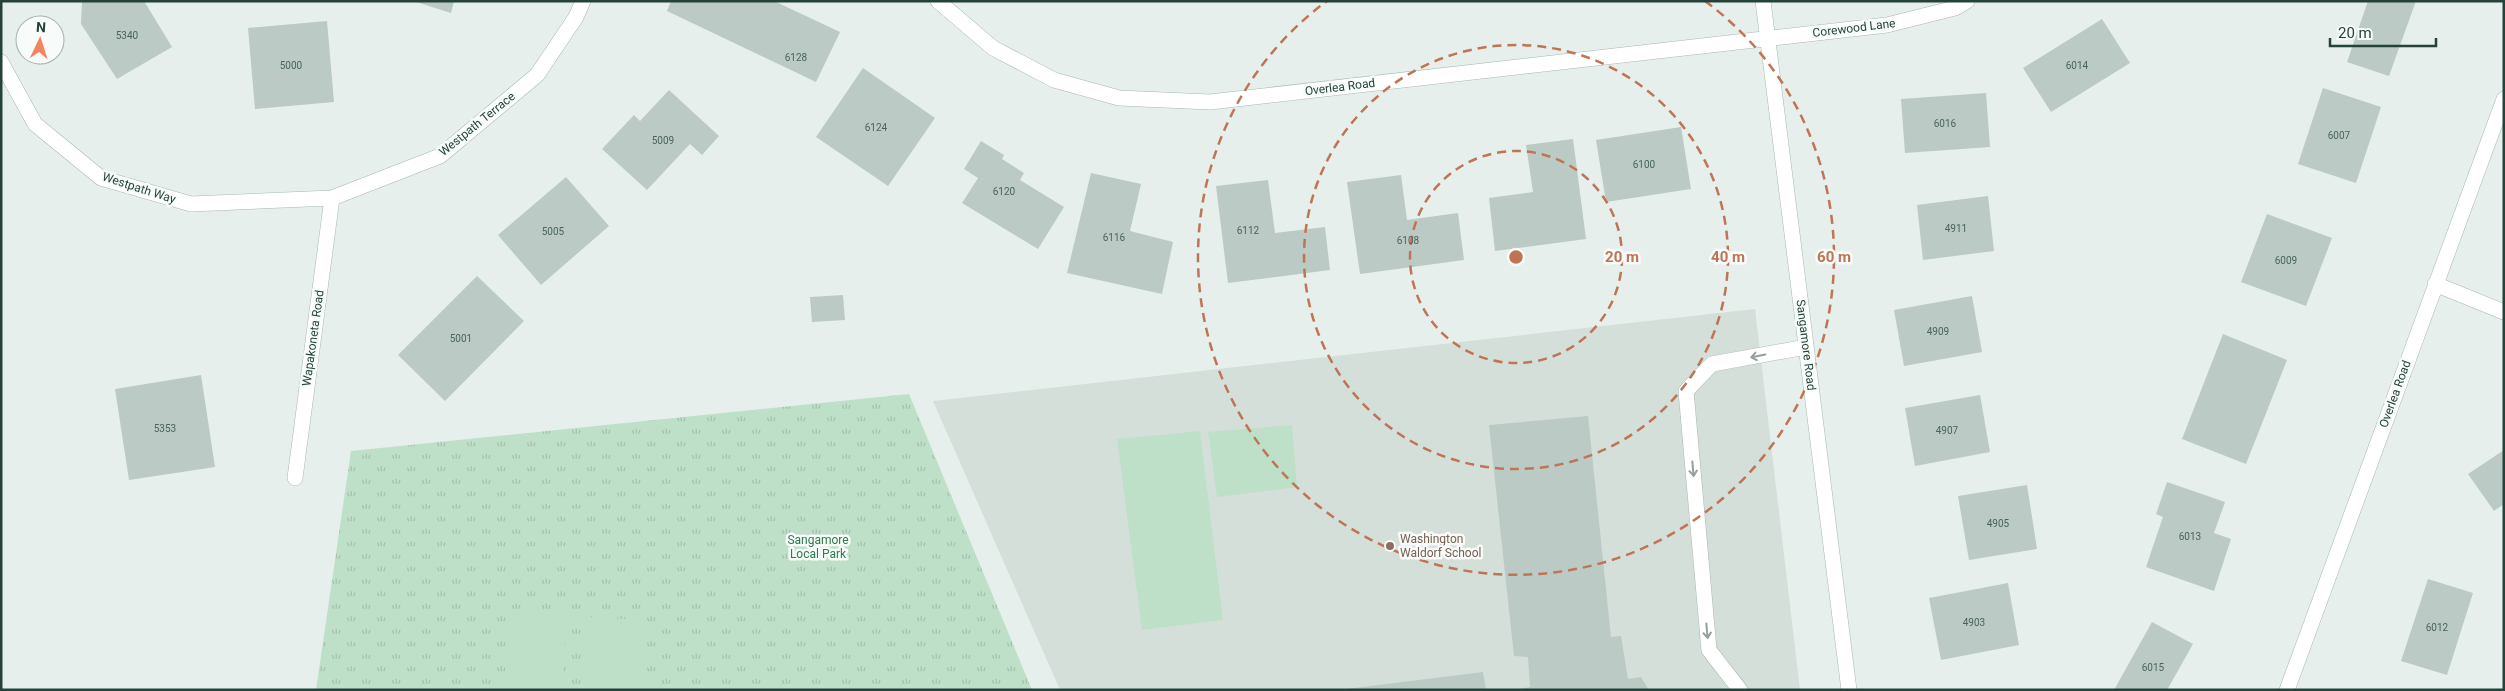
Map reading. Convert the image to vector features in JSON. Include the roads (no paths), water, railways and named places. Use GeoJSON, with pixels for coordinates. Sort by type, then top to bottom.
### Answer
{"type":"FeatureCollection","features":[{"type":"Feature","properties":{"kind":"street","name":"Westpath Terrace"},"geometry":{"type":"LineString","coordinates":[[332,198],[440,156],[537,75],[576,17],[583,1]]}},
{"type":"Feature","properties":{"kind":"street","name":"Overlea Road"},"geometry":{"type":"LineString","coordinates":[[938,1],[992,48],[1054,80],[1120,98],[1201,102],[1767,38]]}},
{"type":"Feature","properties":{"kind":"street","name":"Sangamore Road"},"geometry":{"type":"LineString","coordinates":[[1763,1],[1849,690]]}},
{"type":"Feature","properties":{"kind":"street","name":"Corewood Lane"},"geometry":{"type":"LineString","coordinates":[[1767,38],[1887,25],[1955,8],[1967,1]]}},
{"type":"Feature","properties":{"kind":"street","name":"Westpath Way"},"geometry":{"type":"LineString","coordinates":[[1,62],[35,124],[101,178],[191,204],[332,198]]}},
{"type":"Feature","properties":{"kind":"street","name":"Overlea Road"},"geometry":{"type":"LineString","coordinates":[[2287,690],[2504,99]]}},
{"type":"Feature","properties":{"kind":"street","name":"Wapakoneta Road"},"geometry":{"type":"LineString","coordinates":[[295,478],[332,198]]}},
{"type":"Feature","properties":{"kind":"street"},"geometry":{"type":"LineString","coordinates":[[2436,284],[2504,312]]}},
{"type":"Feature","properties":{"kind":"street"},"geometry":{"type":"LineString","coordinates":[[1740,690],[1708,650],[1686,391],[1712,364],[1806,347]]}},
{"type":"Feature","properties":{"kind":"place","name":"Washington Waldorf School"},"geometry":{"type":"Point","coordinates":[1390,546]}},
{"type":"Feature","properties":{"kind":"park label","name":"Sangamore Local Park"},"geometry":{"type":"Point","coordinates":[818,547]}}]}
